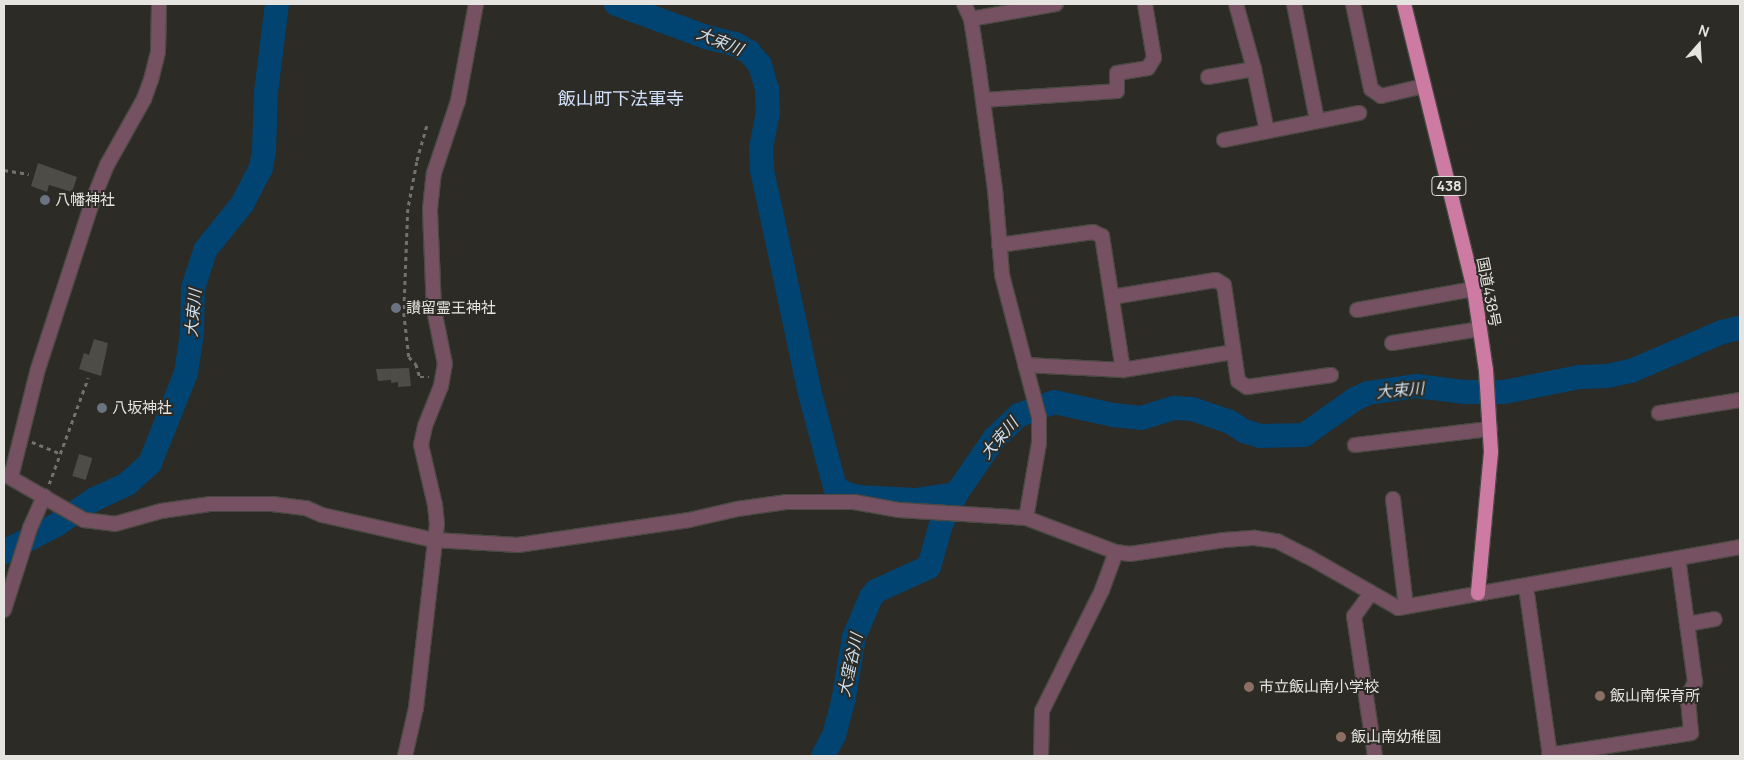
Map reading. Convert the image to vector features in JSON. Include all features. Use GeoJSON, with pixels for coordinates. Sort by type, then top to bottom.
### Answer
{"type":"FeatureCollection","features":[{"type":"Feature","properties":{"kind":"highway","name":"国道438号"},"geometry":{"type":"LineString","coordinates":[[1404,4],[1474,288],[1486,370],[1491,452],[1478,592]]}},
{"type":"Feature","properties":{"kind":"street"},"geometry":{"type":"LineString","coordinates":[[159,4],[158,52],[151,80],[144,100],[107,165],[94,197],[38,369],[21,438],[7,475],[46,490],[84,520],[115,524],[161,511],[210,504],[272,504],[306,508],[331,517],[434,540],[518,545],[682,521],[737,508],[786,502],[854,502],[899,510],[1026,518],[1116,552],[1130,554],[1224,540],[1255,538],[1277,541],[1398,608],[1478,592],[1526,587],[1740,546]]}},
{"type":"Feature","properties":{"kind":"street"},"geometry":{"type":"LineString","coordinates":[[405,756],[416,708],[437,524],[435,505],[421,445],[425,426],[441,386],[445,364],[434,310],[430,209],[434,173],[458,101],[476,4]]}},
{"type":"Feature","properties":{"kind":"street"},"geometry":{"type":"LineString","coordinates":[[964,4],[971,18],[983,100],[995,189],[1002,275],[1039,417],[1039,443],[1026,518]]}},
{"type":"Feature","properties":{"kind":"street"},"geometry":{"type":"LineString","coordinates":[[971,18],[1056,4]]}},
{"type":"Feature","properties":{"kind":"street"},"geometry":{"type":"LineString","coordinates":[[983,100],[1117,91],[1117,74],[1148,68],[1154,58],[1145,4]]}},
{"type":"Feature","properties":{"kind":"street"},"geometry":{"type":"LineString","coordinates":[[1236,4],[1254,69],[1266,131]]}},
{"type":"Feature","properties":{"kind":"street"},"geometry":{"type":"LineString","coordinates":[[1294,4],[1317,120]]}},
{"type":"Feature","properties":{"kind":"street"},"geometry":{"type":"LineString","coordinates":[[1354,4],[1371,89],[1381,96],[1424,86]]}},
{"type":"Feature","properties":{"kind":"street"},"geometry":{"type":"LineString","coordinates":[[1208,77],[1254,69]]}},
{"type":"Feature","properties":{"kind":"street"},"geometry":{"type":"LineString","coordinates":[[1224,140],[1359,113]]}},
{"type":"Feature","properties":{"kind":"street"},"geometry":{"type":"LineString","coordinates":[[999,244],[1093,232],[1102,236],[1123,370]]}},
{"type":"Feature","properties":{"kind":"street"},"geometry":{"type":"LineString","coordinates":[[1112,297],[1216,280],[1224,285],[1238,381],[1247,387],[1331,375]]}},
{"type":"Feature","properties":{"kind":"street"},"geometry":{"type":"LineString","coordinates":[[1357,310],[1474,288]]}},
{"type":"Feature","properties":{"kind":"street"},"geometry":{"type":"LineString","coordinates":[[1392,343],[1480,328]]}},
{"type":"Feature","properties":{"kind":"street"},"geometry":{"type":"LineString","coordinates":[[1026,365],[1123,370],[1233,352]]}},
{"type":"Feature","properties":{"kind":"street"},"geometry":{"type":"LineString","coordinates":[[1659,413],[1740,400]]}},
{"type":"Feature","properties":{"kind":"street"},"geometry":{"type":"LineString","coordinates":[[1355,445],[1490,429]]}},
{"type":"Feature","properties":{"kind":"street"},"geometry":{"type":"LineString","coordinates":[[4,610],[30,528],[46,490]]}},
{"type":"Feature","properties":{"kind":"street"},"geometry":{"type":"LineString","coordinates":[[1393,499],[1406,606]]}},
{"type":"Feature","properties":{"kind":"street"},"geometry":{"type":"LineString","coordinates":[[1040,756],[1042,711],[1102,590],[1116,552]]}},
{"type":"Feature","properties":{"kind":"street"},"geometry":{"type":"LineString","coordinates":[[1526,587],[1550,756],[1691,733],[1688,696],[1695,682],[1678,558]]}},
{"type":"Feature","properties":{"kind":"street"},"geometry":{"type":"LineString","coordinates":[[1371,593],[1354,616],[1375,756]]}},
{"type":"Feature","properties":{"kind":"street"},"geometry":{"type":"LineString","coordinates":[[1687,624],[1715,620]]}},
{"type":"Feature","properties":{"kind":"path"},"geometry":{"type":"LineString","coordinates":[[427,126],[417,162],[408,210],[404,312],[409,357],[416,364],[420,377],[432,376]]}},
{"type":"Feature","properties":{"kind":"path"},"geometry":{"type":"LineString","coordinates":[[4,170],[29,174]]}},
{"type":"Feature","properties":{"kind":"path"},"geometry":{"type":"LineString","coordinates":[[46,490],[88,378]]}},
{"type":"Feature","properties":{"kind":"path"},"geometry":{"type":"LineString","coordinates":[[21,438],[60,453]]}},
{"type":"Feature","properties":{"kind":"building"},"geometry":{"type":"Polygon","coordinates":[[[38,163],[77,177],[72,192],[49,185],[47,192],[31,186],[38,163]]]}},
{"type":"Feature","properties":{"kind":"building"},"geometry":{"type":"Polygon","coordinates":[[[94,339],[108,343],[101,376],[79,369],[84,353],[89,355],[94,339]]]}},
{"type":"Feature","properties":{"kind":"building"},"geometry":{"type":"Polygon","coordinates":[[[409,368],[411,386],[398,387],[398,382],[391,383],[391,380],[378,381],[376,369],[409,368]]]}},
{"type":"Feature","properties":{"kind":"building"},"geometry":{"type":"Polygon","coordinates":[[[79,454],[92,458],[86,480],[72,476],[79,454]]]}},
{"type":"Feature","properties":{"kind":"waterway","name":"大束川"},"geometry":{"type":"LineString","coordinates":[[4,552],[56,525],[93,500],[127,484],[150,463],[186,373],[192,333],[193,288],[205,250],[243,203],[261,168],[264,151],[266,92],[277,4]]}},
{"type":"Feature","properties":{"kind":"waterway","name":"大束川"},"geometry":{"type":"LineString","coordinates":[[616,4],[706,37],[735,44],[749,52],[760,65],[767,89],[768,112],[761,148],[762,170],[809,390],[835,487],[844,493],[858,497],[915,500],[956,494]]}},
{"type":"Feature","properties":{"kind":"waterway","name":"大束川"},"geometry":{"type":"LineString","coordinates":[[823,756],[834,735],[844,697],[854,637],[871,597],[876,591],[929,567],[941,524],[956,494],[994,439],[1019,415],[1054,402],[1113,415],[1141,418],[1174,408],[1192,409],[1230,422],[1244,431],[1260,436],[1304,435],[1355,399],[1368,393],[1416,386],[1464,392],[1504,392],[1580,377],[1607,376],[1631,371],[1722,332],[1740,328]]}},
{"type":"Feature","properties":{"kind":"place","name":"八幡神社"},"geometry":{"type":"Point","coordinates":[45,200]}},
{"type":"Feature","properties":{"kind":"place","name":"讃留霊王神社"},"geometry":{"type":"Point","coordinates":[396,308]}},
{"type":"Feature","properties":{"kind":"place","name":"八坂神社"},"geometry":{"type":"Point","coordinates":[102,408]}},
{"type":"Feature","properties":{"kind":"place","name":"市立飯山南小学校"},"geometry":{"type":"Point","coordinates":[1249,687]}},
{"type":"Feature","properties":{"kind":"place","name":"飯山南保育所"},"geometry":{"type":"Point","coordinates":[1600,696]}},
{"type":"Feature","properties":{"kind":"place","name":"飯山南幼稚園"},"geometry":{"type":"Point","coordinates":[1341,737]}},
{"type":"Feature","properties":{"kind":"district","name":"飯山町下法軍寺"},"geometry":{"type":"Point","coordinates":[621,98]}},
{"type":"Feature","properties":{"kind":"water label","name":"大窪谷川"},"geometry":{"type":"Point","coordinates":[850,665]}}]}
